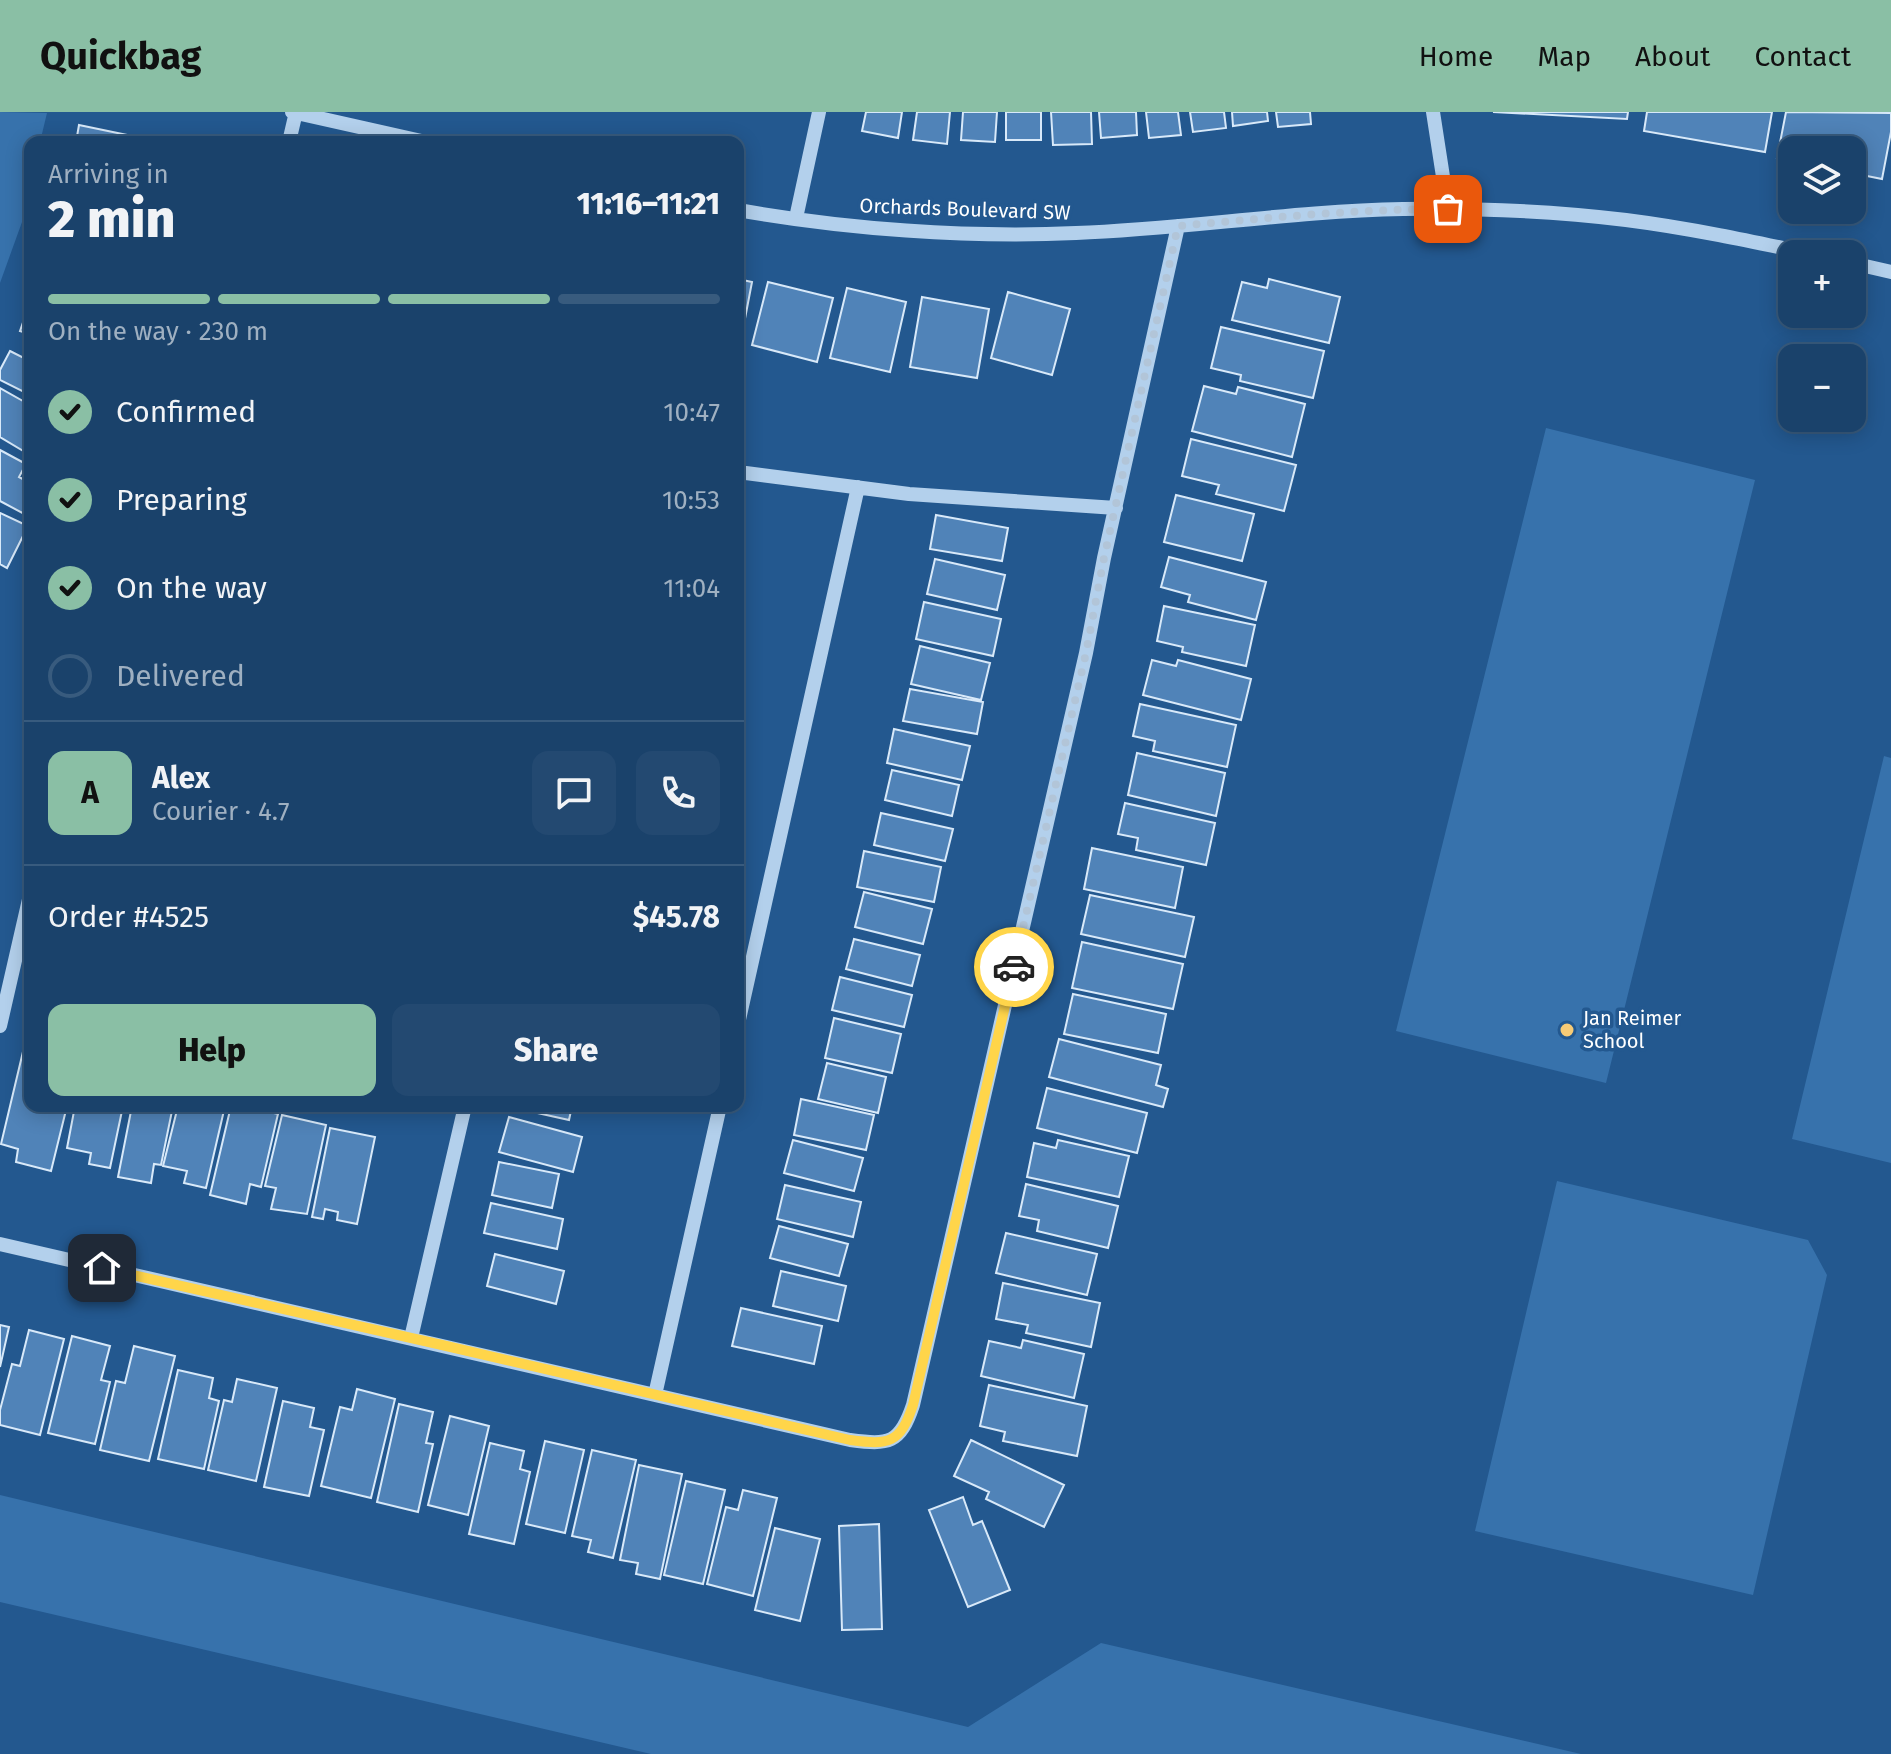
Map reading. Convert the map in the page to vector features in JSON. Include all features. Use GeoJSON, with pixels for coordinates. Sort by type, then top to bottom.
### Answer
{"type":"FeatureCollection","features":[{"type":"Feature","properties":{"kind":"street"},"geometry":{"type":"LineString","coordinates":[[290,136],[294,112],[400,136]]}},
{"type":"Feature","properties":{"kind":"street"},"geometry":{"type":"LineString","coordinates":[[796,218],[819,112]]}},
{"type":"Feature","properties":{"kind":"street"},"geometry":{"type":"LineString","coordinates":[[1433,112],[1448,209]]}},
{"type":"Feature","properties":{"kind":"street","name":"Orchards Boulevard SW"},"geometry":{"type":"LineString","coordinates":[[744,211],[928,232],[1002,234],[1076,233],[1311,213],[1448,209],[1628,220],[1778,247]]}},
{"type":"Feature","properties":{"kind":"street"},"geometry":{"type":"LineString","coordinates":[[0,1244],[850,1440],[885,1441],[898,1437],[907,1424],[913,1405],[1083,668],[1178,226]]}},
{"type":"Feature","properties":{"kind":"street"},"geometry":{"type":"LineString","coordinates":[[1866,266],[1891,272]]}},
{"type":"Feature","properties":{"kind":"street"},"geometry":{"type":"LineString","coordinates":[[744,473],[909,494],[1116,508]]}},
{"type":"Feature","properties":{"kind":"street"},"geometry":{"type":"LineString","coordinates":[[744,997],[858,487]]}},
{"type":"Feature","properties":{"kind":"street"},"geometry":{"type":"LineString","coordinates":[[0,1026],[24,921]]}},
{"type":"Feature","properties":{"kind":"street"},"geometry":{"type":"LineString","coordinates":[[411,1338],[464,1112]]}},
{"type":"Feature","properties":{"kind":"street"},"geometry":{"type":"LineString","coordinates":[[655,1395],[719,1112]]}},
{"type":"Feature","properties":{"kind":"shaded area"},"geometry":{"type":"Polygon","coordinates":[[[0,112],[47,113],[41,136],[24,136],[24,213],[0,283],[0,112]]]}},
{"type":"Feature","properties":{"kind":"shaded area"},"geometry":{"type":"Polygon","coordinates":[[[1546,428],[1755,480],[1606,1083],[1396,1031],[1546,428]]]}},
{"type":"Feature","properties":{"kind":"shaded area"},"geometry":{"type":"Polygon","coordinates":[[[1884,756],[1891,758],[1891,1163],[1792,1139],[1884,756]]]}},
{"type":"Feature","properties":{"kind":"shaded area"},"geometry":{"type":"Polygon","coordinates":[[[1557,1181],[1808,1240],[1827,1275],[1753,1595],[1475,1531],[1557,1181]]]}},
{"type":"Feature","properties":{"kind":"shaded area"},"geometry":{"type":"Polygon","coordinates":[[[0,1495],[968,1727],[1101,1643],[1581,1754],[651,1754],[0,1602],[0,1495]]]}},
{"type":"Feature","properties":{"kind":"building"},"geometry":{"type":"Polygon","coordinates":[[[866,112],[902,112],[898,138],[862,131],[866,112]]]}},
{"type":"Feature","properties":{"kind":"building"},"geometry":{"type":"Polygon","coordinates":[[[917,112],[950,112],[947,144],[913,140],[917,112]]]}},
{"type":"Feature","properties":{"kind":"building"},"geometry":{"type":"Polygon","coordinates":[[[963,112],[997,112],[995,142],[961,140],[963,112]]]}},
{"type":"Feature","properties":{"kind":"building"},"geometry":{"type":"Polygon","coordinates":[[[1006,112],[1041,112],[1041,140],[1006,140],[1006,112]]]}},
{"type":"Feature","properties":{"kind":"building"},"geometry":{"type":"Polygon","coordinates":[[[1051,112],[1091,112],[1092,144],[1053,145],[1051,112]]]}},
{"type":"Feature","properties":{"kind":"building"},"geometry":{"type":"Polygon","coordinates":[[[1099,112],[1136,112],[1137,135],[1101,138],[1099,112]]]}},
{"type":"Feature","properties":{"kind":"building"},"geometry":{"type":"Polygon","coordinates":[[[1146,112],[1178,112],[1181,135],[1149,138],[1146,112]]]}},
{"type":"Feature","properties":{"kind":"building"},"geometry":{"type":"Polygon","coordinates":[[[1190,112],[1224,112],[1226,128],[1193,132],[1190,112]]]}},
{"type":"Feature","properties":{"kind":"building"},"geometry":{"type":"Polygon","coordinates":[[[1232,112],[1267,112],[1268,121],[1233,126],[1232,112]]]}},
{"type":"Feature","properties":{"kind":"building"},"geometry":{"type":"Polygon","coordinates":[[[1276,112],[1310,112],[1311,124],[1278,127],[1276,112]]]}},
{"type":"Feature","properties":{"kind":"building"},"geometry":{"type":"Polygon","coordinates":[[[1493,112],[1628,112],[1627,119],[1493,112]]]}},
{"type":"Feature","properties":{"kind":"building"},"geometry":{"type":"Polygon","coordinates":[[[1647,112],[1772,112],[1765,152],[1644,131],[1647,112]]]}},
{"type":"Feature","properties":{"kind":"building"},"geometry":{"type":"Polygon","coordinates":[[[1786,112],[1891,113],[1891,132],[1882,179],[1866,176],[1866,136],[1781,136],[1786,112]]]}},
{"type":"Feature","properties":{"kind":"building"},"geometry":{"type":"Polygon","coordinates":[[[79,125],[132,136],[77,136],[79,125]]]}},
{"type":"Feature","properties":{"kind":"building"},"geometry":{"type":"Polygon","coordinates":[[[1269,279],[1340,297],[1329,343],[1232,320],[1242,282],[1267,288],[1269,279]]]}},
{"type":"Feature","properties":{"kind":"building"},"geometry":{"type":"Polygon","coordinates":[[[744,280],[752,282],[744,324],[744,280]]]}},
{"type":"Feature","properties":{"kind":"building"},"geometry":{"type":"Polygon","coordinates":[[[768,282],[833,298],[817,362],[752,345],[768,282]]]}},
{"type":"Feature","properties":{"kind":"building"},"geometry":{"type":"Polygon","coordinates":[[[847,288],[906,302],[890,372],[830,358],[847,288]]]}},
{"type":"Feature","properties":{"kind":"building"},"geometry":{"type":"Polygon","coordinates":[[[1008,292],[1070,309],[1052,375],[991,358],[1008,292]]]}},
{"type":"Feature","properties":{"kind":"building"},"geometry":{"type":"Polygon","coordinates":[[[922,297],[989,309],[977,378],[910,367],[922,297]]]}},
{"type":"Feature","properties":{"kind":"building"},"geometry":{"type":"Polygon","coordinates":[[[1221,327],[1324,351],[1313,398],[1240,381],[1241,375],[1211,368],[1221,327]]]}},
{"type":"Feature","properties":{"kind":"building"},"geometry":{"type":"Polygon","coordinates":[[[10,351],[24,358],[24,392],[0,380],[0,370],[10,351]]]}},
{"type":"Feature","properties":{"kind":"building"},"geometry":{"type":"Polygon","coordinates":[[[1204,386],[1236,394],[1238,387],[1305,404],[1292,457],[1192,431],[1204,386]]]}},
{"type":"Feature","properties":{"kind":"building"},"geometry":{"type":"Polygon","coordinates":[[[0,388],[24,402],[24,451],[0,437],[0,388]]]}},
{"type":"Feature","properties":{"kind":"building"},"geometry":{"type":"Polygon","coordinates":[[[1191,439],[1296,465],[1284,511],[1216,494],[1219,485],[1182,476],[1191,439]]]}},
{"type":"Feature","properties":{"kind":"building"},"geometry":{"type":"Polygon","coordinates":[[[0,450],[24,463],[19,477],[24,480],[24,514],[0,501],[0,450]]]}},
{"type":"Feature","properties":{"kind":"building"},"geometry":{"type":"Polygon","coordinates":[[[1176,495],[1254,514],[1242,561],[1164,542],[1176,495]]]}},
{"type":"Feature","properties":{"kind":"building"},"geometry":{"type":"Polygon","coordinates":[[[0,513],[24,524],[24,534],[7,568],[0,564],[0,513]]]}},
{"type":"Feature","properties":{"kind":"building"},"geometry":{"type":"Polygon","coordinates":[[[936,515],[1008,528],[1002,561],[930,549],[936,515]]]}},
{"type":"Feature","properties":{"kind":"building"},"geometry":{"type":"Polygon","coordinates":[[[1169,557],[1266,582],[1256,620],[1188,602],[1190,595],[1161,587],[1169,557]]]}},
{"type":"Feature","properties":{"kind":"building"},"geometry":{"type":"Polygon","coordinates":[[[935,559],[1005,575],[997,610],[927,594],[935,559]]]}},
{"type":"Feature","properties":{"kind":"building"},"geometry":{"type":"Polygon","coordinates":[[[924,602],[1001,619],[993,656],[916,639],[924,602]]]}},
{"type":"Feature","properties":{"kind":"building"},"geometry":{"type":"Polygon","coordinates":[[[1164,606],[1255,625],[1246,666],[1182,652],[1183,647],[1157,641],[1164,606]]]}},
{"type":"Feature","properties":{"kind":"building"},"geometry":{"type":"Polygon","coordinates":[[[920,646],[990,663],[981,700],[911,684],[920,646]]]}},
{"type":"Feature","properties":{"kind":"building"},"geometry":{"type":"Polygon","coordinates":[[[1152,660],[1176,666],[1178,660],[1251,679],[1241,720],[1143,695],[1152,660]]]}},
{"type":"Feature","properties":{"kind":"building"},"geometry":{"type":"Polygon","coordinates":[[[910,689],[983,702],[977,734],[903,721],[910,689]]]}},
{"type":"Feature","properties":{"kind":"building"},"geometry":{"type":"Polygon","coordinates":[[[1140,704],[1236,725],[1227,767],[1153,751],[1155,741],[1133,736],[1140,704]]]}},
{"type":"Feature","properties":{"kind":"building"},"geometry":{"type":"Polygon","coordinates":[[[894,729],[970,746],[962,780],[887,763],[894,729]]]}},
{"type":"Feature","properties":{"kind":"building"},"geometry":{"type":"Polygon","coordinates":[[[1137,753],[1225,773],[1216,816],[1128,795],[1137,753]]]}},
{"type":"Feature","properties":{"kind":"building"},"geometry":{"type":"Polygon","coordinates":[[[892,770],[959,785],[952,816],[885,800],[892,770]]]}},
{"type":"Feature","properties":{"kind":"building"},"geometry":{"type":"Polygon","coordinates":[[[1125,803],[1215,823],[1206,865],[1136,850],[1138,838],[1118,834],[1125,803]]]}},
{"type":"Feature","properties":{"kind":"building"},"geometry":{"type":"Polygon","coordinates":[[[881,813],[953,829],[945,861],[874,845],[881,813]]]}},
{"type":"Feature","properties":{"kind":"building"},"geometry":{"type":"Polygon","coordinates":[[[1092,848],[1183,867],[1175,908],[1084,889],[1092,848]]]}},
{"type":"Feature","properties":{"kind":"building"},"geometry":{"type":"Polygon","coordinates":[[[864,851],[941,867],[934,902],[857,887],[864,851]]]}},
{"type":"Feature","properties":{"kind":"building"},"geometry":{"type":"Polygon","coordinates":[[[864,892],[932,909],[923,944],[855,927],[864,892]]]}},
{"type":"Feature","properties":{"kind":"building"},"geometry":{"type":"Polygon","coordinates":[[[1090,895],[1194,917],[1185,957],[1081,934],[1090,895]]]}},
{"type":"Feature","properties":{"kind":"building"},"geometry":{"type":"Polygon","coordinates":[[[854,939],[920,955],[912,986],[846,969],[854,939]]]}},
{"type":"Feature","properties":{"kind":"building"},"geometry":{"type":"Polygon","coordinates":[[[1082,942],[1183,964],[1173,1009],[1072,988],[1082,942]]]}},
{"type":"Feature","properties":{"kind":"building"},"geometry":{"type":"Polygon","coordinates":[[[840,977],[912,995],[904,1027],[832,1010],[840,977]]]}},
{"type":"Feature","properties":{"kind":"building"},"geometry":{"type":"Polygon","coordinates":[[[1073,994],[1166,1014],[1158,1053],[1064,1034],[1073,994]]]}},
{"type":"Feature","properties":{"kind":"building"},"geometry":{"type":"Polygon","coordinates":[[[834,1018],[901,1034],[892,1073],[825,1058],[834,1018]]]}},
{"type":"Feature","properties":{"kind":"building"},"geometry":{"type":"Polygon","coordinates":[[[1059,1039],[1161,1065],[1156,1085],[1168,1089],[1163,1107],[1049,1077],[1059,1039]]]}},
{"type":"Feature","properties":{"kind":"building"},"geometry":{"type":"Polygon","coordinates":[[[24,1047],[24,1112],[66,1112],[51,1171],[16,1162],[18,1149],[1,1144],[24,1047]]]}},
{"type":"Feature","properties":{"kind":"building"},"geometry":{"type":"Polygon","coordinates":[[[827,1063],[886,1077],[878,1113],[818,1099],[827,1063]]]}},
{"type":"Feature","properties":{"kind":"building"},"geometry":{"type":"Polygon","coordinates":[[[1047,1088],[1147,1113],[1137,1153],[1037,1128],[1047,1088]]]}},
{"type":"Feature","properties":{"kind":"building"},"geometry":{"type":"Polygon","coordinates":[[[801,1099],[874,1115],[866,1150],[794,1135],[801,1099]]]}},
{"type":"Feature","properties":{"kind":"building"},"geometry":{"type":"Polygon","coordinates":[[[74,1112],[122,1112],[110,1168],[89,1164],[91,1153],[67,1148],[74,1112]]]}},
{"type":"Feature","properties":{"kind":"building"},"geometry":{"type":"Polygon","coordinates":[[[131,1112],[172,1112],[161,1165],[154,1164],[151,1183],[118,1177],[131,1112]]]}},
{"type":"Feature","properties":{"kind":"building"},"geometry":{"type":"Polygon","coordinates":[[[176,1112],[224,1112],[206,1188],[184,1183],[187,1171],[163,1166],[176,1112]]]}},
{"type":"Feature","properties":{"kind":"building"},"geometry":{"type":"Polygon","coordinates":[[[230,1112],[278,1114],[261,1187],[250,1184],[246,1204],[210,1195],[230,1112]]]}},
{"type":"Feature","properties":{"kind":"building"},"geometry":{"type":"Polygon","coordinates":[[[533,1112],[571,1112],[569,1120],[533,1112]]]}},
{"type":"Feature","properties":{"kind":"building"},"geometry":{"type":"Polygon","coordinates":[[[282,1115],[326,1125],[307,1214],[271,1209],[276,1188],[265,1186],[282,1115]]]}},
{"type":"Feature","properties":{"kind":"building"},"geometry":{"type":"Polygon","coordinates":[[[509,1117],[582,1137],[573,1172],[499,1152],[509,1117]]]}},
{"type":"Feature","properties":{"kind":"building"},"geometry":{"type":"Polygon","coordinates":[[[330,1128],[375,1137],[357,1224],[337,1220],[338,1212],[325,1209],[323,1219],[312,1217],[330,1128]]]}},
{"type":"Feature","properties":{"kind":"building"},"geometry":{"type":"Polygon","coordinates":[[[793,1140],[863,1158],[854,1191],[784,1173],[793,1140]]]}},
{"type":"Feature","properties":{"kind":"building"},"geometry":{"type":"Polygon","coordinates":[[[1058,1140],[1129,1156],[1119,1197],[1027,1177],[1034,1143],[1056,1148],[1058,1140]]]}},
{"type":"Feature","properties":{"kind":"building"},"geometry":{"type":"Polygon","coordinates":[[[499,1162],[559,1174],[552,1208],[492,1195],[499,1162]]]}},
{"type":"Feature","properties":{"kind":"building"},"geometry":{"type":"Polygon","coordinates":[[[1026,1184],[1118,1206],[1108,1248],[1037,1231],[1039,1220],[1019,1216],[1026,1184]]]}},
{"type":"Feature","properties":{"kind":"building"},"geometry":{"type":"Polygon","coordinates":[[[785,1185],[861,1202],[853,1237],[777,1219],[785,1185]]]}},
{"type":"Feature","properties":{"kind":"building"},"geometry":{"type":"Polygon","coordinates":[[[491,1203],[563,1219],[557,1249],[484,1233],[491,1203]]]}},
{"type":"Feature","properties":{"kind":"building"},"geometry":{"type":"Polygon","coordinates":[[[779,1226],[848,1244],[839,1276],[770,1258],[779,1226]]]}},
{"type":"Feature","properties":{"kind":"building"},"geometry":{"type":"Polygon","coordinates":[[[1006,1233],[1097,1254],[1087,1295],[996,1273],[1006,1233]]]}},
{"type":"Feature","properties":{"kind":"building"},"geometry":{"type":"Polygon","coordinates":[[[495,1254],[564,1271],[556,1304],[487,1286],[495,1254]]]}},
{"type":"Feature","properties":{"kind":"building"},"geometry":{"type":"Polygon","coordinates":[[[781,1271],[846,1286],[838,1321],[773,1306],[781,1271]]]}},
{"type":"Feature","properties":{"kind":"building"},"geometry":{"type":"Polygon","coordinates":[[[1003,1283],[1100,1303],[1091,1347],[1026,1333],[1028,1325],[996,1319],[1003,1283]]]}},
{"type":"Feature","properties":{"kind":"building"},"geometry":{"type":"Polygon","coordinates":[[[741,1308],[822,1326],[814,1364],[732,1346],[741,1308]]]}},
{"type":"Feature","properties":{"kind":"building"},"geometry":{"type":"Polygon","coordinates":[[[0,1325],[9,1327],[0,1367],[0,1325]]]}},
{"type":"Feature","properties":{"kind":"building"},"geometry":{"type":"Polygon","coordinates":[[[29,1330],[64,1339],[40,1435],[0,1425],[0,1410],[12,1364],[20,1366],[29,1330]]]}},
{"type":"Feature","properties":{"kind":"building"},"geometry":{"type":"Polygon","coordinates":[[[72,1336],[110,1346],[101,1380],[110,1382],[95,1444],[48,1433],[72,1336]]]}},
{"type":"Feature","properties":{"kind":"building"},"geometry":{"type":"Polygon","coordinates":[[[1023,1340],[1084,1354],[1074,1398],[981,1376],[989,1341],[1021,1348],[1023,1340]]]}},
{"type":"Feature","properties":{"kind":"building"},"geometry":{"type":"Polygon","coordinates":[[[134,1346],[175,1356],[149,1461],[100,1450],[116,1381],[125,1383],[134,1346]]]}},
{"type":"Feature","properties":{"kind":"building"},"geometry":{"type":"Polygon","coordinates":[[[178,1370],[213,1378],[209,1398],[219,1401],[204,1469],[158,1459],[178,1370]]]}},
{"type":"Feature","properties":{"kind":"building"},"geometry":{"type":"Polygon","coordinates":[[[237,1379],[277,1388],[256,1481],[208,1470],[224,1400],[232,1402],[237,1379]]]}},
{"type":"Feature","properties":{"kind":"building"},"geometry":{"type":"Polygon","coordinates":[[[989,1385],[1087,1406],[1077,1456],[1003,1441],[1005,1432],[980,1426],[989,1385]]]}},
{"type":"Feature","properties":{"kind":"building"},"geometry":{"type":"Polygon","coordinates":[[[357,1389],[395,1399],[371,1498],[321,1486],[340,1407],[352,1410],[357,1389]]]}},
{"type":"Feature","properties":{"kind":"building"},"geometry":{"type":"Polygon","coordinates":[[[283,1401],[314,1408],[310,1427],[324,1430],[309,1496],[264,1487],[283,1401]]]}},
{"type":"Feature","properties":{"kind":"building"},"geometry":{"type":"Polygon","coordinates":[[[399,1404],[433,1412],[426,1443],[433,1444],[418,1512],[377,1502],[399,1404]]]}},
{"type":"Feature","properties":{"kind":"building"},"geometry":{"type":"Polygon","coordinates":[[[450,1416],[489,1426],[468,1515],[428,1505],[450,1416]]]}},
{"type":"Feature","properties":{"kind":"building"},"geometry":{"type":"Polygon","coordinates":[[[971,1440],[1064,1485],[1044,1527],[986,1499],[989,1492],[954,1476],[971,1440]]]}},
{"type":"Feature","properties":{"kind":"building"},"geometry":{"type":"Polygon","coordinates":[[[545,1441],[584,1450],[565,1533],[526,1524],[545,1441]]]}},
{"type":"Feature","properties":{"kind":"building"},"geometry":{"type":"Polygon","coordinates":[[[490,1443],[524,1451],[520,1469],[530,1472],[514,1544],[469,1534],[490,1443]]]}},
{"type":"Feature","properties":{"kind":"building"},"geometry":{"type":"Polygon","coordinates":[[[592,1450],[636,1460],[613,1558],[588,1552],[591,1540],[572,1536],[592,1450]]]}},
{"type":"Feature","properties":{"kind":"building"},"geometry":{"type":"Polygon","coordinates":[[[639,1465],[682,1474],[660,1579],[636,1574],[638,1563],[620,1560],[639,1465]]]}},
{"type":"Feature","properties":{"kind":"building"},"geometry":{"type":"Polygon","coordinates":[[[686,1481],[725,1490],[703,1584],[664,1575],[686,1481]]]}},
{"type":"Feature","properties":{"kind":"building"},"geometry":{"type":"Polygon","coordinates":[[[743,1490],[777,1498],[753,1596],[707,1584],[726,1507],[738,1510],[743,1490]]]}},
{"type":"Feature","properties":{"kind":"building"},"geometry":{"type":"Polygon","coordinates":[[[963,1497],[973,1525],[982,1521],[1010,1590],[968,1607],[929,1510],[963,1497]]]}},
{"type":"Feature","properties":{"kind":"building"},"geometry":{"type":"Polygon","coordinates":[[[879,1524],[882,1629],[842,1630],[839,1526],[879,1524]]]}},
{"type":"Feature","properties":{"kind":"building"},"geometry":{"type":"Polygon","coordinates":[[[775,1528],[820,1539],[800,1621],[755,1610],[775,1528]]]}},
{"type":"Feature","properties":{"kind":"way so far"},"geometry":{"type":"LineString","coordinates":[[1014,967],[1086,653],[1104,558],[1178,226],[1311,213],[1448,209]]}},
{"type":"Feature","properties":{"kind":"place","name":"Jan Reimer School"},"geometry":{"type":"Point","coordinates":[1567,1030]}},
{"type":"Feature","properties":{"kind":"route"},"geometry":{"type":"LineString","coordinates":[[102,1268],[850,1440],[885,1441],[898,1437],[907,1424],[913,1405],[1014,967]]}}]}
